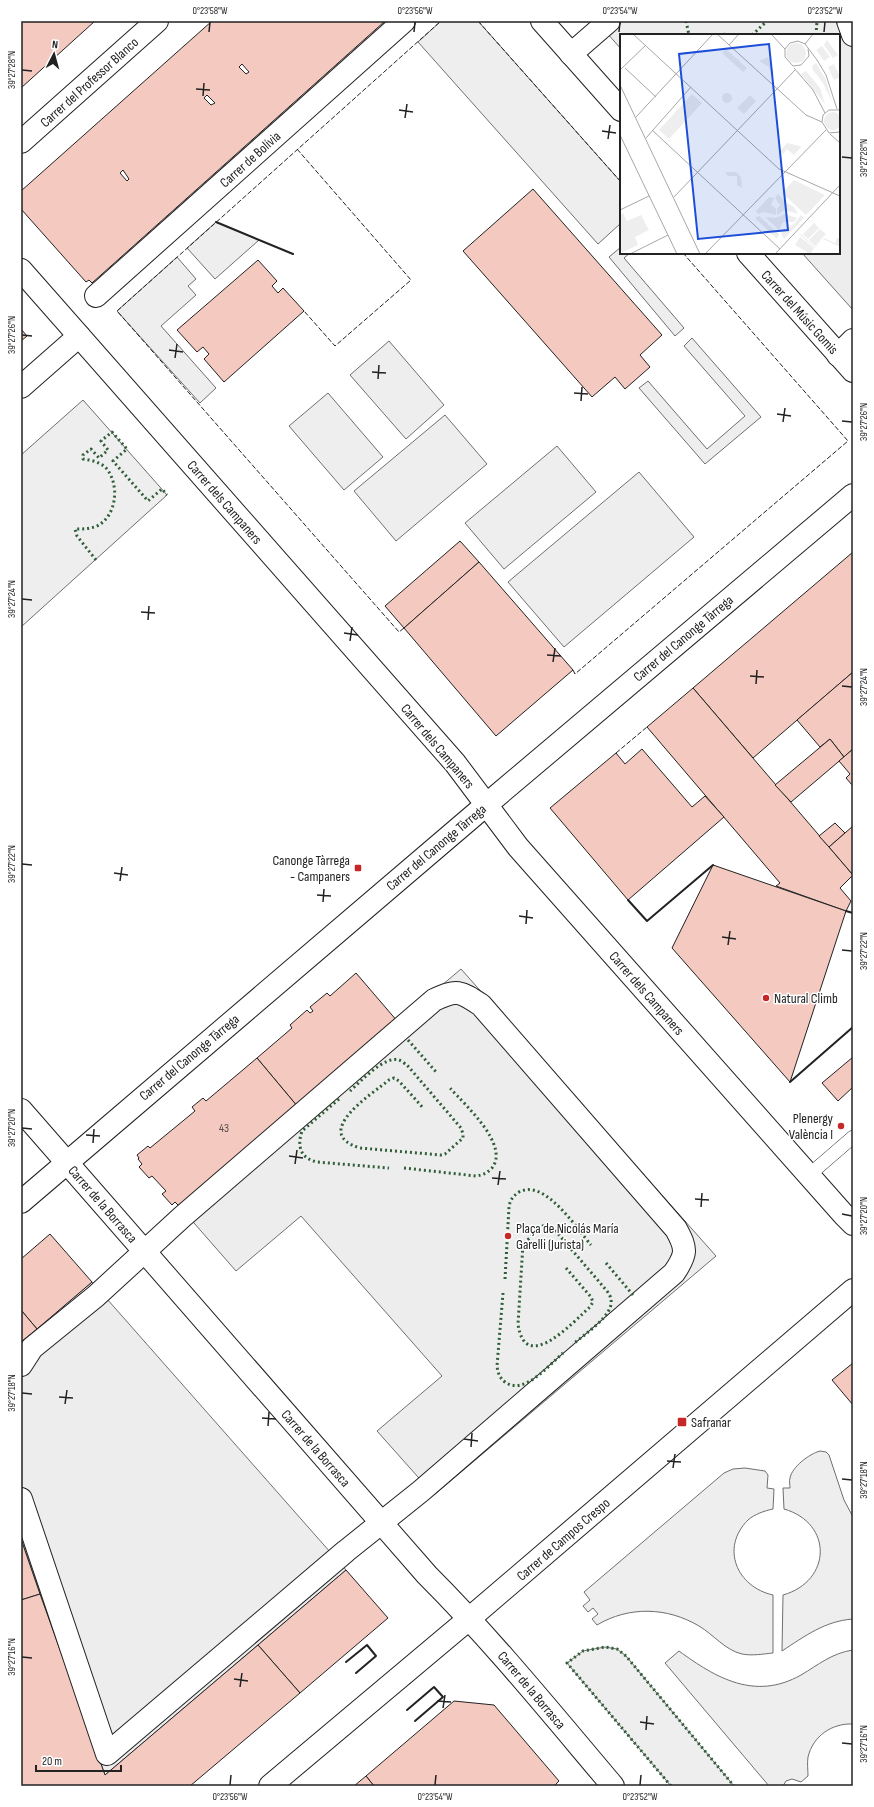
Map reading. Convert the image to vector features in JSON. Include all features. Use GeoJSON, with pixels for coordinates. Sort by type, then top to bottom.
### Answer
{"type":"FeatureCollection","features":[{"type":"Feature","properties":{"kind":"street","name":"Carrer del Professor Blanco"},"geometry":{"type":"LineString","coordinates":[[21,142],[156,21]]}},
{"type":"Feature","properties":{"kind":"street","name":"Carrer de Bolívia"},"geometry":{"type":"LineString","coordinates":[[96,296],[404,21]]}},
{"type":"Feature","properties":{"kind":"street"},"geometry":{"type":"LineString","coordinates":[[542,21],[620,109]]}},
{"type":"Feature","properties":{"kind":"street"},"geometry":{"type":"LineString","coordinates":[[571,54],[610,21]]}},
{"type":"Feature","properties":{"kind":"street"},"geometry":{"type":"LineString","coordinates":[[848,21],[853,35]]}},
{"type":"Feature","properties":{"kind":"street","name":"Carrer del Músic Gomis"},"geometry":{"type":"LineString","coordinates":[[749,254],[846,347],[853,371]]}},
{"type":"Feature","properties":{"kind":"street","name":"Carrer dels Campaners"},"geometry":{"type":"LineString","coordinates":[[21,270],[450,757],[518,847],[808,1176],[853,1224]]}},
{"type":"Feature","properties":{"kind":"street"},"geometry":{"type":"LineString","coordinates":[[21,387],[79,336]]}},
{"type":"Feature","properties":{"kind":"street","name":"Carrer del Canonge Tàrrega"},"geometry":{"type":"LineString","coordinates":[[21,1202],[68,1163],[103,1130],[853,495]]}},
{"type":"Feature","properties":{"kind":"street"},"geometry":{"type":"LineString","coordinates":[[21,1365],[32,1348],[96,1296],[182,1217],[434,1000],[449,992],[464,994],[481,1005],[676,1229],[684,1244],[683,1260],[674,1273],[421,1491],[346,1550],[108,1754],[21,1499]]}},
{"type":"Feature","properties":{"kind":"street","name":"Carrer de la Borrasca"},"geometry":{"type":"LineString","coordinates":[[21,1110],[381,1523],[427,1575],[470,1618],[613,1786]]}},
{"type":"Feature","properties":{"kind":"street","name":"Carrer de Campos Crespo"},"geometry":{"type":"LineString","coordinates":[[270,1786],[470,1618],[853,1290]]}},
{"type":"Feature","properties":{"kind":"lane"},"geometry":{"type":"LineString","coordinates":[[808,1176],[853,1137]]}},
{"type":"Feature","properties":{"kind":"shaded area"},"geometry":{"type":"Polygon","coordinates":[[[441,21],[478,21],[620,181],[620,224],[598,244],[418,42],[441,21]]]}},
{"type":"Feature","properties":{"kind":"shaded area"},"geometry":{"type":"Polygon","coordinates":[[[603,21],[853,21],[853,310],[803,254],[840,254],[840,34],[620,34],[620,48],[599,24],[603,21]]]}},
{"type":"Feature","properties":{"kind":"shaded area"},"geometry":{"type":"Polygon","coordinates":[[[216,222],[259,240],[215,279],[187,248],[216,222]]]}},
{"type":"Feature","properties":{"kind":"shaded area"},"geometry":{"type":"Polygon","coordinates":[[[620,248],[620,254],[629,254],[624,258],[684,328],[675,336],[609,257],[620,248]]]}},
{"type":"Feature","properties":{"kind":"shaded area"},"geometry":{"type":"Polygon","coordinates":[[[177,257],[196,279],[188,286],[196,295],[161,326],[216,388],[200,403],[117,311],[177,257]]]}},
{"type":"Feature","properties":{"kind":"shaded area"},"geometry":{"type":"Polygon","coordinates":[[[692,338],[761,417],[705,464],[639,388],[648,381],[707,449],[745,416],[684,346],[692,338]]]}},
{"type":"Feature","properties":{"kind":"shaded area"},"geometry":{"type":"Polygon","coordinates":[[[389,341],[444,405],[406,439],[350,375],[389,341]]]}},
{"type":"Feature","properties":{"kind":"shaded area"},"geometry":{"type":"Polygon","coordinates":[[[328,393],[383,457],[344,490],[289,426],[328,393]]]}},
{"type":"Feature","properties":{"kind":"shaded area"},"geometry":{"type":"Polygon","coordinates":[[[83,400],[167,495],[21,627],[21,455],[83,400]]]}},
{"type":"Feature","properties":{"kind":"shaded area"},"geometry":{"type":"Polygon","coordinates":[[[445,415],[487,464],[396,541],[354,491],[445,415]]]}},
{"type":"Feature","properties":{"kind":"shaded area"},"geometry":{"type":"Polygon","coordinates":[[[557,446],[596,492],[504,569],[465,523],[557,446]]]}},
{"type":"Feature","properties":{"kind":"shaded area"},"geometry":{"type":"Polygon","coordinates":[[[639,472],[694,537],[564,647],[508,582],[639,472]]]}},
{"type":"Feature","properties":{"kind":"shaded area","name":"Plaça de Nicolás María Garelli (Jurista)"},"geometry":{"type":"Polygon","coordinates":[[[461,969],[716,1256],[434,1495],[377,1431],[442,1376],[301,1216],[236,1271],[180,1207],[461,969]]]}},
{"type":"Feature","properties":{"kind":"shaded area"},"geometry":{"type":"Polygon","coordinates":[[[92,1282],[346,1570],[105,1775],[21,1539],[21,1342],[92,1282]]]}},
{"type":"Feature","properties":{"kind":"shaded area"},"geometry":{"type":"Polygon","coordinates":[[[820,1451],[826,1452],[829,1455],[844,1500],[853,1517],[853,1619],[843,1620],[824,1626],[782,1651],[783,1595],[799,1588],[811,1578],[818,1565],[820,1552],[818,1539],[811,1526],[800,1516],[784,1509],[783,1488],[790,1488],[791,1474],[797,1465],[806,1458],[820,1451]]]}},
{"type":"Feature","properties":{"kind":"shaded area"},"geometry":{"type":"Polygon","coordinates":[[[745,1468],[765,1471],[768,1475],[767,1488],[774,1489],[773,1509],[760,1513],[748,1520],[740,1531],[735,1542],[734,1554],[736,1565],[750,1584],[760,1591],[773,1595],[773,1653],[750,1655],[736,1652],[725,1646],[699,1626],[674,1615],[661,1612],[648,1611],[622,1614],[597,1625],[592,1619],[598,1614],[593,1608],[588,1612],[583,1606],[590,1600],[584,1592],[724,1473],[733,1469],[745,1468]]]}},
{"type":"Feature","properties":{"kind":"shaded area"},"geometry":{"type":"Polygon","coordinates":[[[605,1647],[617,1649],[626,1656],[734,1786],[671,1786],[567,1663],[583,1651],[605,1647]]]}},
{"type":"Feature","properties":{"kind":"shaded area"},"geometry":{"type":"Polygon","coordinates":[[[853,1650],[853,1724],[845,1724],[831,1728],[824,1732],[814,1743],[808,1757],[808,1776],[801,1782],[792,1779],[786,1781],[783,1786],[769,1786],[665,1663],[679,1651],[707,1670],[737,1683],[752,1686],[768,1686],[784,1683],[801,1675],[819,1663],[838,1654],[853,1650]]]}},
{"type":"Feature","properties":{"kind":"building"},"geometry":{"type":"Polygon","coordinates":[[[21,21],[95,21],[21,88],[21,21]]]}},
{"type":"Feature","properties":{"kind":"building"},"geometry":{"type":"Polygon","coordinates":[[[212,21],[385,21],[92,283],[89,280],[86,282],[21,209],[21,191],[212,21]],[[242,64],[239,67],[246,74],[249,72],[242,64]],[[207,95],[204,98],[211,105],[215,103],[207,95]],[[123,170],[120,173],[127,181],[129,179],[123,170]]]}},
{"type":"Feature","properties":{"kind":"building"},"geometry":{"type":"Polygon","coordinates":[[[533,189],[662,335],[640,355],[650,367],[625,389],[615,377],[592,397],[463,251],[533,189]]]}},
{"type":"Feature","properties":{"kind":"building"},"geometry":{"type":"Polygon","coordinates":[[[258,260],[277,281],[272,286],[278,293],[283,288],[304,311],[224,382],[204,359],[209,354],[203,347],[197,352],[177,330],[258,260]]]}},
{"type":"Feature","properties":{"kind":"building"},"geometry":{"type":"Polygon","coordinates":[[[21,329],[27,336],[21,341],[21,329]]]}},
{"type":"Feature","properties":{"kind":"building"},"geometry":{"type":"Polygon","coordinates":[[[460,541],[479,562],[404,628],[385,606],[460,541]]]}},
{"type":"Feature","properties":{"kind":"building"},"geometry":{"type":"Polygon","coordinates":[[[853,552],[853,672],[753,758],[693,688],[853,552]]]}},
{"type":"Feature","properties":{"kind":"building"},"geometry":{"type":"Polygon","coordinates":[[[479,562],[573,670],[496,736],[404,628],[479,562]]]}},
{"type":"Feature","properties":{"kind":"building"},"geometry":{"type":"Polygon","coordinates":[[[853,672],[853,749],[844,757],[830,739],[820,747],[797,720],[853,672]]]}},
{"type":"Feature","properties":{"kind":"building"},"geometry":{"type":"Polygon","coordinates":[[[693,688],[853,875],[840,888],[851,901],[846,911],[776,886],[780,883],[647,727],[693,688]]]}},
{"type":"Feature","properties":{"kind":"building"},"geometry":{"type":"Polygon","coordinates":[[[830,739],[844,757],[791,802],[775,785],[830,739]]]}},
{"type":"Feature","properties":{"kind":"building"},"geometry":{"type":"Polygon","coordinates":[[[642,749],[692,807],[705,796],[724,817],[628,900],[550,808],[616,753],[625,764],[642,749]]]}},
{"type":"Feature","properties":{"kind":"building"},"geometry":{"type":"Polygon","coordinates":[[[853,749],[853,786],[846,778],[850,774],[839,761],[853,749]]]}},
{"type":"Feature","properties":{"kind":"building"},"geometry":{"type":"Polygon","coordinates":[[[835,823],[845,833],[829,847],[819,836],[835,823]]]}},
{"type":"Feature","properties":{"kind":"building"},"geometry":{"type":"Polygon","coordinates":[[[853,826],[853,875],[829,847],[853,826]]]}},
{"type":"Feature","properties":{"kind":"building","name":"Natural Climb"},"geometry":{"type":"Polygon","coordinates":[[[713,865],[846,911],[790,1082],[672,948],[713,865]]]}},
{"type":"Feature","properties":{"kind":"building"},"geometry":{"type":"Polygon","coordinates":[[[356,973],[398,1022],[298,1107],[257,1058],[292,1028],[290,1025],[307,1010],[310,1013],[313,1011],[310,1007],[327,993],[330,996],[356,973]]]}},
{"type":"Feature","properties":{"kind":"building"},"geometry":{"type":"Polygon","coordinates":[[[853,1057],[853,1087],[838,1101],[822,1083],[853,1057]]]}},
{"type":"Feature","properties":{"kind":"building"},"geometry":{"type":"Polygon","coordinates":[[[257,1058],[298,1107],[180,1207],[175,1202],[172,1205],[162,1194],[166,1191],[152,1176],[149,1178],[139,1167],[142,1164],[137,1155],[148,1146],[150,1148],[195,1111],[192,1107],[203,1098],[206,1101],[257,1058]]]}},
{"type":"Feature","properties":{"kind":"building"},"geometry":{"type":"Polygon","coordinates":[[[50,1234],[92,1282],[37,1329],[21,1310],[21,1259],[50,1234]]]}},
{"type":"Feature","properties":{"kind":"building"},"geometry":{"type":"Polygon","coordinates":[[[21,1310],[37,1329],[21,1342],[21,1310]]]}},
{"type":"Feature","properties":{"kind":"building"},"geometry":{"type":"Polygon","coordinates":[[[853,1363],[853,1405],[832,1380],[853,1363]]]}},
{"type":"Feature","properties":{"kind":"building"},"geometry":{"type":"Polygon","coordinates":[[[21,1539],[40,1594],[21,1600],[21,1539]]]}},
{"type":"Feature","properties":{"kind":"building"},"geometry":{"type":"Polygon","coordinates":[[[346,1570],[388,1618],[300,1693],[258,1645],[346,1570]]]}},
{"type":"Feature","properties":{"kind":"building"},"geometry":{"type":"Polygon","coordinates":[[[40,1594],[105,1775],[258,1645],[300,1693],[190,1786],[21,1786],[21,1600],[40,1594]]]}},
{"type":"Feature","properties":{"kind":"building"},"geometry":{"type":"Polygon","coordinates":[[[454,1701],[494,1705],[559,1781],[554,1786],[374,1786],[366,1776],[454,1701]]]}},
{"type":"Feature","properties":{"kind":"building"},"geometry":{"type":"Polygon","coordinates":[[[366,1776],[374,1786],[354,1786],[366,1776]]]}},
{"type":"Feature","properties":{"kind":"hedge"},"geometry":{"type":"LineString","coordinates":[[686,21],[689,34]]}},
{"type":"Feature","properties":{"kind":"hedge"},"geometry":{"type":"LineString","coordinates":[[816,34],[817,21]]}},
{"type":"Feature","properties":{"kind":"hedge"},"geometry":{"type":"LineString","coordinates":[[753,34],[766,22]]}},
{"type":"Feature","properties":{"kind":"hedge"},"geometry":{"type":"LineString","coordinates":[[96,560],[77,536],[75,529],[92,528],[104,521],[109,515],[112,507],[115,491],[113,482],[106,468],[101,464],[83,459],[83,455],[91,449],[99,458],[108,450],[101,441],[112,432],[127,449],[113,461],[148,501],[162,489],[167,495]]}},
{"type":"Feature","properties":{"kind":"hedge"},"geometry":{"type":"LineString","coordinates":[[408,1040],[436,1072]]}},
{"type":"Feature","properties":{"kind":"hedge"},"geometry":{"type":"LineString","coordinates":[[350,1091],[380,1065],[387,1061],[399,1060],[407,1065],[461,1128],[463,1134],[463,1138],[445,1154],[441,1155],[360,1148],[346,1141],[341,1133],[343,1124],[349,1114],[359,1104],[389,1080],[394,1078],[399,1081],[424,1109]]}},
{"type":"Feature","properties":{"kind":"hedge"},"geometry":{"type":"LineString","coordinates":[[404,1168],[476,1176],[485,1174],[492,1168],[496,1159],[495,1148],[491,1137],[475,1115],[450,1088]]}},
{"type":"Feature","properties":{"kind":"hedge"},"geometry":{"type":"LineString","coordinates":[[339,1099],[302,1131],[300,1146],[303,1154],[307,1158],[317,1162],[389,1168]]}},
{"type":"Feature","properties":{"kind":"hedge"},"geometry":{"type":"LineString","coordinates":[[505,1279],[509,1207],[512,1198],[519,1192],[529,1190],[539,1192],[550,1198],[560,1207],[591,1245]]}},
{"type":"Feature","properties":{"kind":"hedge"},"geometry":{"type":"LineString","coordinates":[[566,1268],[591,1297],[593,1302],[590,1307],[562,1332],[551,1340],[540,1345],[530,1345],[522,1339],[518,1324],[523,1244],[544,1225],[549,1225],[607,1291],[611,1299],[611,1306],[603,1318],[591,1330],[573,1344]]}},
{"type":"Feature","properties":{"kind":"hedge"},"geometry":{"type":"LineString","coordinates":[[606,1263],[633,1295]]}},
{"type":"Feature","properties":{"kind":"hedge"},"geometry":{"type":"LineString","coordinates":[[503,1293],[497,1366],[499,1375],[503,1380],[512,1385],[520,1385],[528,1382],[544,1371],[563,1353]]}},
{"type":"Feature","properties":{"kind":"hedge"},"geometry":{"type":"LineString","coordinates":[[671,1786],[567,1663],[583,1651],[605,1647],[617,1649],[626,1656],[734,1786]]}},
{"type":"Feature","properties":{"kind":"fence"},"geometry":{"type":"LineString","coordinates":[[404,628],[399,632],[117,311],[441,21]]}},
{"type":"Feature","properties":{"kind":"fence"},"geometry":{"type":"LineString","coordinates":[[478,21],[620,181]]}},
{"type":"Feature","properties":{"kind":"fence"},"geometry":{"type":"LineString","coordinates":[[297,149],[411,280],[335,346],[304,311]]}},
{"type":"Feature","properties":{"kind":"fence"},"geometry":{"type":"LineString","coordinates":[[573,670],[575,674],[848,441],[684,254]]}},
{"type":"Feature","properties":{"kind":"fence"},"geometry":{"type":"LineString","coordinates":[[616,753],[647,727]]}},
{"type":"Feature","properties":{"kind":"wall"},"geometry":{"type":"LineString","coordinates":[[216,222],[293,254]]}},
{"type":"Feature","properties":{"kind":"wall"},"geometry":{"type":"LineString","coordinates":[[628,900],[647,921],[713,865]]}},
{"type":"Feature","properties":{"kind":"wall"},"geometry":{"type":"LineString","coordinates":[[846,911],[853,913]]}},
{"type":"Feature","properties":{"kind":"wall"},"geometry":{"type":"LineString","coordinates":[[790,1082],[853,1027]]}},
{"type":"Feature","properties":{"kind":"wall"},"geometry":{"type":"LineString","coordinates":[[346,1662],[367,1645],[376,1656],[356,1673]]}},
{"type":"Feature","properties":{"kind":"wall"},"geometry":{"type":"LineString","coordinates":[[407,1710],[434,1687],[443,1697],[415,1721]]}},
{"type":"Feature","properties":{"kind":"place","name":"Canonge Tàrrega - Campaners"},"geometry":{"type":"Point","coordinates":[358,868]}},
{"type":"Feature","properties":{"kind":"place","name":"Natural Climb"},"geometry":{"type":"Point","coordinates":[766,998]}},
{"type":"Feature","properties":{"kind":"place","name":"Plenergy València I"},"geometry":{"type":"Point","coordinates":[841,1126]}},
{"type":"Feature","properties":{"kind":"place","name":"Plaça de Nicolás María Garelli (Jurista)"},"geometry":{"type":"Point","coordinates":[508,1236]}},
{"type":"Feature","properties":{"kind":"place","name":"Safranar"},"geometry":{"type":"Point","coordinates":[682,1422]}}]}
